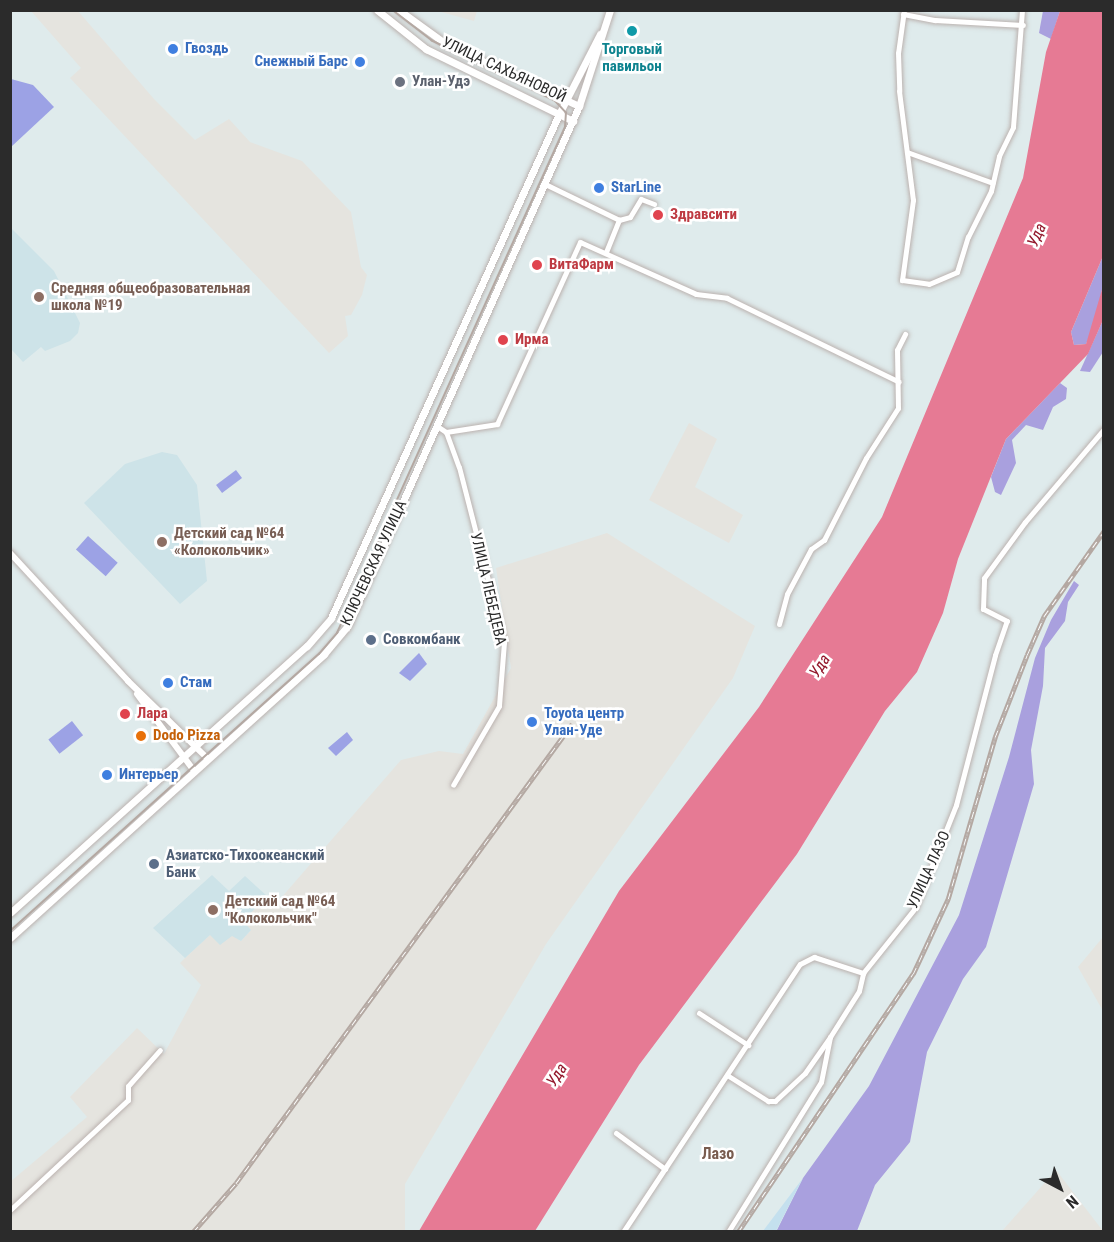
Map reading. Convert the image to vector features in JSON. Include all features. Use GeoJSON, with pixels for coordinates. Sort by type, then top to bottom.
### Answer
{"type":"FeatureCollection","features":[{"type":"Feature","properties":{"kind":"main road","name":"УЛИЦА САХЬЯНОВОЙ"},"geometry":{"type":"LineString","coordinates":[[377,10],[426,50],[559,114],[574,117]]}},
{"type":"Feature","properties":{"kind":"main road","name":"УЛИЦА САХЬЯНОВОЙ"},"geometry":{"type":"LineString","coordinates":[[399,10],[434,36],[579,106]]}},
{"type":"Feature","properties":{"kind":"main road"},"geometry":{"type":"LineString","coordinates":[[606,24],[610,10]]}},
{"type":"Feature","properties":{"kind":"main road","name":"КЛЮЧЕВСКАЯ УЛИЦА"},"geometry":{"type":"LineString","coordinates":[[10,913],[307,646],[331,618],[559,114],[606,24]]}},
{"type":"Feature","properties":{"kind":"main road","name":"КЛЮЧЕВСКАЯ УЛИЦА"},"geometry":{"type":"LineString","coordinates":[[10,938],[324,654],[347,627],[579,106],[606,24]]}},
{"type":"Feature","properties":{"kind":"main road"},"geometry":{"type":"LineString","coordinates":[[426,50],[434,36]]}},
{"type":"Feature","properties":{"kind":"street"},"geometry":{"type":"LineString","coordinates":[[1022,10],[1023,25],[1013,127],[999,156],[985,211],[968,237],[957,272],[929,284],[902,280],[913,200],[898,53],[903,13],[935,20],[1023,25]]}},
{"type":"Feature","properties":{"kind":"street"},"geometry":{"type":"LineString","coordinates":[[907,152],[993,183]]}},
{"type":"Feature","properties":{"kind":"street"},"geometry":{"type":"LineString","coordinates":[[544,184],[619,220],[630,217],[642,199],[654,204]]}},
{"type":"Feature","properties":{"kind":"street"},"geometry":{"type":"LineString","coordinates":[[606,252],[619,220]]}},
{"type":"Feature","properties":{"kind":"street"},"geometry":{"type":"LineString","coordinates":[[436,426],[446,432],[497,424],[577,246],[585,243],[696,294],[727,298],[899,382]]}},
{"type":"Feature","properties":{"kind":"street"},"geometry":{"type":"LineString","coordinates":[[779,624],[792,585],[811,549],[824,540],[866,458],[898,408],[897,350],[905,334]]}},
{"type":"Feature","properties":{"kind":"street","name":"УЛИЦА ЛАЗО"},"geometry":{"type":"LineString","coordinates":[[862,973],[915,908],[956,805],[995,655],[1007,621],[983,609],[984,578],[1024,522],[1104,429]]}},
{"type":"Feature","properties":{"kind":"street","name":"УЛИЦА ЛЕБЕДЕВА"},"geometry":{"type":"LineString","coordinates":[[446,432],[504,642],[499,706],[453,785]]}},
{"type":"Feature","properties":{"kind":"street"},"geometry":{"type":"LineString","coordinates":[[10,553],[128,681],[208,759]]}},
{"type":"Feature","properties":{"kind":"street"},"geometry":{"type":"LineString","coordinates":[[128,681],[182,758],[195,772]]}},
{"type":"Feature","properties":{"kind":"street"},"geometry":{"type":"LineString","coordinates":[[623,1232],[727,1075],[806,959],[814,957],[862,973],[859,991],[830,1037],[804,1073],[776,1101],[768,1101],[727,1075]]}},
{"type":"Feature","properties":{"kind":"street"},"geometry":{"type":"LineString","coordinates":[[699,1013],[748,1045]]}},
{"type":"Feature","properties":{"kind":"street"},"geometry":{"type":"LineString","coordinates":[[728,1232],[821,1082],[830,1037]]}},
{"type":"Feature","properties":{"kind":"street"},"geometry":{"type":"LineString","coordinates":[[10,1210],[128,1100],[128,1086],[160,1050]]}},
{"type":"Feature","properties":{"kind":"street"},"geometry":{"type":"LineString","coordinates":[[616,1133],[665,1168]]}},
{"type":"Feature","properties":{"kind":"shaded area"},"geometry":{"type":"Polygon","coordinates":[[[434,10],[477,10],[477,11],[474,21],[434,10]]]}},
{"type":"Feature","properties":{"kind":"shaded area"},"geometry":{"type":"Polygon","coordinates":[[[31,11],[78,11],[154,99],[195,140],[229,119],[250,142],[302,161],[351,212],[361,267],[367,275],[362,295],[351,315],[345,316],[348,336],[329,353],[70,78],[81,68],[31,11]]]}},
{"type":"Feature","properties":{"kind":"shaded area"},"geometry":{"type":"Polygon","coordinates":[[[1043,11],[1060,11],[1051,39],[1039,33],[1043,11]]]}},
{"type":"Feature","properties":{"kind":"shaded area"},"geometry":{"type":"Polygon","coordinates":[[[11,79],[33,85],[54,107],[11,147],[11,79]]]}},
{"type":"Feature","properties":{"kind":"shaded area","name":"Средняя общеобразовательная школа №19"},"geometry":{"type":"Polygon","coordinates":[[[10,227],[54,271],[80,323],[78,333],[70,341],[45,351],[41,347],[23,362],[11,349],[10,227]]]}},
{"type":"Feature","properties":{"kind":"shaded area"},"geometry":{"type":"Polygon","coordinates":[[[1103,256],[1103,286],[1093,328],[1086,344],[1074,345],[1071,332],[1103,256]]]}},
{"type":"Feature","properties":{"kind":"shaded area"},"geometry":{"type":"Polygon","coordinates":[[[1103,320],[1103,352],[1090,372],[1080,371],[1103,320]]]}},
{"type":"Feature","properties":{"kind":"shaded area"},"geometry":{"type":"Polygon","coordinates":[[[1060,383],[1067,388],[1066,399],[1053,407],[1043,430],[1026,425],[1012,440],[1016,463],[1001,495],[995,492],[991,477],[1006,439],[1060,383]]]}},
{"type":"Feature","properties":{"kind":"shaded area"},"geometry":{"type":"Polygon","coordinates":[[[689,423],[717,439],[695,487],[743,515],[729,543],[649,500],[689,423]]]}},
{"type":"Feature","properties":{"kind":"shaded area","name":"Детский сад №64 «Колокольчик»"},"geometry":{"type":"Polygon","coordinates":[[[162,452],[177,455],[197,485],[207,581],[180,604],[84,503],[125,464],[162,452]]]}},
{"type":"Feature","properties":{"kind":"shaded area"},"geometry":{"type":"Polygon","coordinates":[[[236,470],[242,478],[222,493],[216,485],[236,470]]]}},
{"type":"Feature","properties":{"kind":"shaded area"},"geometry":{"type":"Polygon","coordinates":[[[607,533],[755,626],[733,678],[546,944],[405,1184],[405,1231],[11,1231],[10,1182],[87,1117],[70,1097],[137,1028],[164,1054],[201,985],[180,963],[210,935],[232,935],[241,941],[251,930],[243,922],[264,898],[274,906],[401,760],[439,751],[463,754],[511,668],[496,568],[607,533]]]}},
{"type":"Feature","properties":{"kind":"shaded area"},"geometry":{"type":"Polygon","coordinates":[[[88,536],[118,563],[106,576],[76,549],[88,536]]]}},
{"type":"Feature","properties":{"kind":"shaded area"},"geometry":{"type":"Polygon","coordinates":[[[1074,581],[1079,585],[1068,602],[1065,621],[1045,648],[1043,686],[1031,750],[1034,784],[986,947],[963,979],[927,1052],[910,1142],[875,1185],[857,1231],[776,1232],[803,1178],[869,1086],[959,915],[1009,757],[1035,658],[1051,620],[1074,581]]]}},
{"type":"Feature","properties":{"kind":"shaded area"},"geometry":{"type":"Polygon","coordinates":[[[419,653],[427,664],[410,681],[399,673],[419,653]]]}},
{"type":"Feature","properties":{"kind":"shaded area"},"geometry":{"type":"Polygon","coordinates":[[[72,721],[83,735],[59,754],[48,739],[72,721]]]}},
{"type":"Feature","properties":{"kind":"shaded area"},"geometry":{"type":"Polygon","coordinates":[[[347,732],[353,740],[336,756],[328,748],[347,732]]]}},
{"type":"Feature","properties":{"kind":"shaded area","name":"Детский сад №64 \"Колокольчик\""},"geometry":{"type":"Polygon","coordinates":[[[212,875],[229,891],[245,876],[267,896],[243,921],[251,930],[241,941],[232,936],[220,945],[210,935],[185,958],[153,928],[212,875]]]}},
{"type":"Feature","properties":{"kind":"shaded area"},"geometry":{"type":"Polygon","coordinates":[[[1104,938],[1103,1011],[1078,967],[1104,938]]]}},
{"type":"Feature","properties":{"kind":"shaded area"},"geometry":{"type":"Polygon","coordinates":[[[1056,1170],[1103,1231],[1002,1231],[1056,1170]]]}},
{"type":"Feature","properties":{"kind":"sand"},"geometry":{"type":"Polygon","coordinates":[[[803,1178],[776,1231],[763,1231],[803,1178]]]}},
{"type":"Feature","properties":{"kind":"water","name":"Уда"},"geometry":{"type":"Polygon","coordinates":[[[1060,11],[1103,11],[1103,256],[1071,332],[1074,345],[1086,344],[1103,286],[1103,320],[1088,354],[1006,439],[958,559],[943,613],[917,672],[885,711],[797,854],[639,1065],[535,1231],[419,1231],[619,891],[759,707],[882,517],[1023,178],[1046,52],[1060,11]]]}},
{"type":"Feature","properties":{"kind":"tram line"},"geometry":{"type":"LineString","coordinates":[[10,931],[319,654],[337,633],[565,127],[566,113],[555,101],[432,41],[392,10]]}},
{"type":"Feature","properties":{"kind":"railway"},"geometry":{"type":"LineString","coordinates":[[738,1232],[913,974],[948,899],[995,737],[1027,655],[1044,616],[1104,531]]}},
{"type":"Feature","properties":{"kind":"railway"},"geometry":{"type":"LineString","coordinates":[[193,1232],[236,1183],[572,724]]}},
{"type":"Feature","properties":{"kind":"place","name":"Торговый павильон"},"geometry":{"type":"Point","coordinates":[632,31]}},
{"type":"Feature","properties":{"kind":"place","name":"Гвоздь"},"geometry":{"type":"Point","coordinates":[173,49]}},
{"type":"Feature","properties":{"kind":"place","name":"Снежный Барс"},"geometry":{"type":"Point","coordinates":[360,62]}},
{"type":"Feature","properties":{"kind":"place","name":"Улан-Удэ"},"geometry":{"type":"Point","coordinates":[400,82]}},
{"type":"Feature","properties":{"kind":"place","name":"StarLine"},"geometry":{"type":"Point","coordinates":[599,188]}},
{"type":"Feature","properties":{"kind":"place","name":"Здравсити"},"geometry":{"type":"Point","coordinates":[658,215]}},
{"type":"Feature","properties":{"kind":"place","name":"ВитаФарм"},"geometry":{"type":"Point","coordinates":[537,265]}},
{"type":"Feature","properties":{"kind":"place","name":"Средняя общеобразовательная школа №19"},"geometry":{"type":"Point","coordinates":[39,297]}},
{"type":"Feature","properties":{"kind":"place","name":"Ирма"},"geometry":{"type":"Point","coordinates":[503,340]}},
{"type":"Feature","properties":{"kind":"place","name":"Детский сад №64 «Колокольчик»"},"geometry":{"type":"Point","coordinates":[162,542]}},
{"type":"Feature","properties":{"kind":"place","name":"Совкомбанк"},"geometry":{"type":"Point","coordinates":[371,640]}},
{"type":"Feature","properties":{"kind":"place","name":"Стам"},"geometry":{"type":"Point","coordinates":[168,683]}},
{"type":"Feature","properties":{"kind":"place","name":"Лара"},"geometry":{"type":"Point","coordinates":[125,714]}},
{"type":"Feature","properties":{"kind":"place","name":"Toyota центр Улан-Уде"},"geometry":{"type":"Point","coordinates":[532,722]}},
{"type":"Feature","properties":{"kind":"place","name":"Dodo Pizza"},"geometry":{"type":"Point","coordinates":[141,736]}},
{"type":"Feature","properties":{"kind":"place","name":"Интерьер"},"geometry":{"type":"Point","coordinates":[107,775]}},
{"type":"Feature","properties":{"kind":"place","name":"Азиатско-Тихоокеанский Банк"},"geometry":{"type":"Point","coordinates":[154,864]}},
{"type":"Feature","properties":{"kind":"place","name":"Детский сад №64 \"Колокольчик\""},"geometry":{"type":"Point","coordinates":[213,910]}},
{"type":"Feature","properties":{"kind":"district","name":"Лазо"},"geometry":{"type":"Point","coordinates":[718,1154]}}]}
